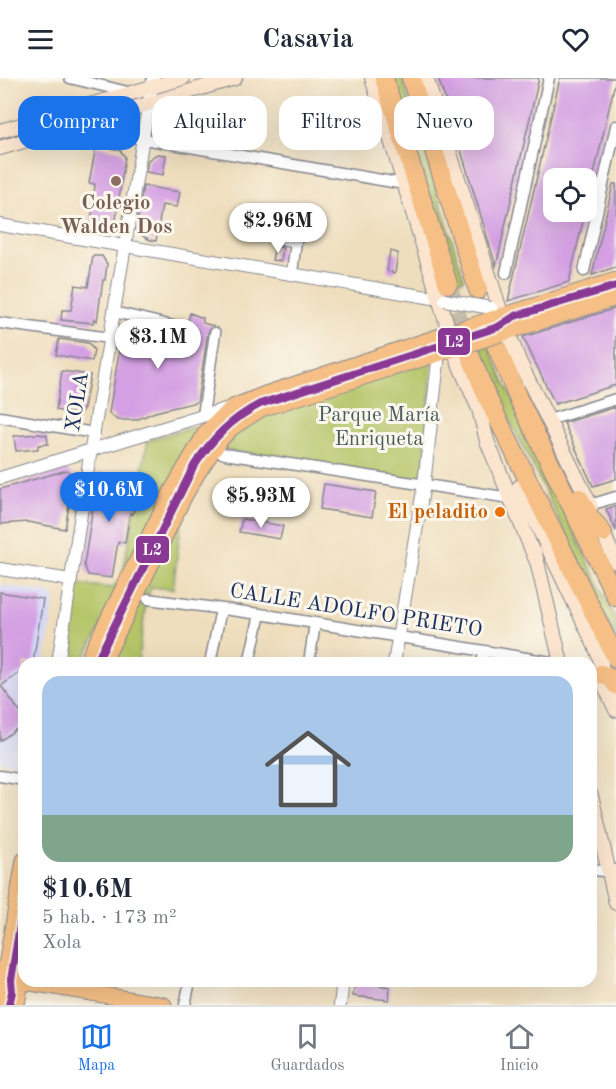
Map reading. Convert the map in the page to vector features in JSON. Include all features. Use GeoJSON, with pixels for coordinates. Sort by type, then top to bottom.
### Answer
{"type":"FeatureCollection","features":[{"type":"Feature","properties":{"kind":"highway"},"geometry":{"type":"LineString","coordinates":[[384,78],[444,294]]}},
{"type":"Feature","properties":{"kind":"highway"},"geometry":{"type":"LineString","coordinates":[[411,78],[478,290]]}},
{"type":"Feature","properties":{"kind":"highway"},"geometry":{"type":"LineString","coordinates":[[501,340],[516,375],[533,402],[580,501],[603,532]]}},
{"type":"Feature","properties":{"kind":"highway"},"geometry":{"type":"LineString","coordinates":[[501,340],[518,398],[616,597]]}},
{"type":"Feature","properties":{"kind":"highway"},"geometry":{"type":"LineString","coordinates":[[461,353],[488,397],[616,658]]}},
{"type":"Feature","properties":{"kind":"highway"},"geometry":{"type":"LineString","coordinates":[[488,397],[515,492]]}},
{"type":"Feature","properties":{"kind":"main road"},"geometry":{"type":"LineString","coordinates":[[4,127],[132,93],[152,83],[183,78]]}},
{"type":"Feature","properties":{"kind":"main road"},"geometry":{"type":"LineString","coordinates":[[140,107],[235,78]]}},
{"type":"Feature","properties":{"kind":"main road"},"geometry":{"type":"LineString","coordinates":[[372,78],[404,184],[444,294],[448,333],[461,353],[487,441],[596,648],[603,677],[616,710]]}},
{"type":"Feature","properties":{"kind":"main road"},"geometry":{"type":"LineString","coordinates":[[426,78],[496,314],[501,340],[526,376],[549,420],[616,562]]}},
{"type":"Feature","properties":{"kind":"main road"},"geometry":{"type":"LineString","coordinates":[[0,148],[18,143]]}},
{"type":"Feature","properties":{"kind":"main road"},"geometry":{"type":"LineString","coordinates":[[89,657],[171,490],[206,432],[233,407],[268,393],[448,333],[496,314],[616,280]]}},
{"type":"Feature","properties":{"kind":"main road"},"geometry":{"type":"LineString","coordinates":[[106,657],[185,495],[226,434],[244,419],[261,409],[439,355],[461,353],[501,340],[616,298]]}},
{"type":"Feature","properties":{"kind":"main road"},"geometry":{"type":"LineString","coordinates":[[515,492],[536,560],[558,657]]}},
{"type":"Feature","properties":{"kind":"main road"},"geometry":{"type":"LineString","coordinates":[[597,816],[612,870],[616,903]]}},
{"type":"Feature","properties":{"kind":"main road"},"geometry":{"type":"LineString","coordinates":[[0,1000],[18,892]]}},
{"type":"Feature","properties":{"kind":"main road"},"geometry":{"type":"LineString","coordinates":[[2,978],[18,981]]}},
{"type":"Feature","properties":{"kind":"main road"},"geometry":{"type":"LineString","coordinates":[[17,1005],[20,987]]}},
{"type":"Feature","properties":{"kind":"main road"},"geometry":{"type":"LineString","coordinates":[[47,987],[102,1000],[164,1005]]}},
{"type":"Feature","properties":{"kind":"street"},"geometry":{"type":"LineString","coordinates":[[70,78],[132,93]]}},
{"type":"Feature","properties":{"kind":"street"},"geometry":{"type":"LineString","coordinates":[[506,273],[549,78]]}},
{"type":"Feature","properties":{"kind":"street","name":"XOLA"},"geometry":{"type":"LineString","coordinates":[[59,657],[152,83]]}},
{"type":"Feature","properties":{"kind":"street"},"geometry":{"type":"LineString","coordinates":[[584,271],[616,126]]}},
{"type":"Feature","properties":{"kind":"street"},"geometry":{"type":"LineString","coordinates":[[140,138],[404,184]]}},
{"type":"Feature","properties":{"kind":"street"},"geometry":{"type":"LineString","coordinates":[[0,225],[292,273],[444,294],[496,314]]}},
{"type":"Feature","properties":{"kind":"street"},"geometry":{"type":"LineString","coordinates":[[292,273],[298,226],[317,229]]}},
{"type":"Feature","properties":{"kind":"street"},"geometry":{"type":"LineString","coordinates":[[276,239],[296,242]]}},
{"type":"Feature","properties":{"kind":"street"},"geometry":{"type":"LineString","coordinates":[[114,312],[185,329]]}},
{"type":"Feature","properties":{"kind":"street"},"geometry":{"type":"LineString","coordinates":[[0,323],[110,338]]}},
{"type":"Feature","properties":{"kind":"street"},"geometry":{"type":"LineString","coordinates":[[203,414],[215,333]]}},
{"type":"Feature","properties":{"kind":"street"},"geometry":{"type":"LineString","coordinates":[[395,657],[424,484],[439,355],[448,333]]}},
{"type":"Feature","properties":{"kind":"street"},"geometry":{"type":"LineString","coordinates":[[434,395],[442,374],[461,353]]}},
{"type":"Feature","properties":{"kind":"street"},"geometry":{"type":"LineString","coordinates":[[549,420],[616,399]]}},
{"type":"Feature","properties":{"kind":"street"},"geometry":{"type":"LineString","coordinates":[[0,478],[203,414],[233,407]]}},
{"type":"Feature","properties":{"kind":"street"},"geometry":{"type":"LineString","coordinates":[[0,417],[94,432]]}},
{"type":"Feature","properties":{"kind":"street"},"geometry":{"type":"LineString","coordinates":[[214,450],[225,454],[424,484],[515,492]]}},
{"type":"Feature","properties":{"kind":"street"},"geometry":{"type":"LineString","coordinates":[[590,505],[616,497]]}},
{"type":"Feature","properties":{"kind":"street"},"geometry":{"type":"LineString","coordinates":[[0,569],[71,580]]}},
{"type":"Feature","properties":{"kind":"street","name":"CALLE ADOLFO PRIETO"},"geometry":{"type":"LineString","coordinates":[[148,599],[260,614],[522,657]]}},
{"type":"Feature","properties":{"kind":"street"},"geometry":{"type":"LineString","coordinates":[[211,657],[221,609]]}},
{"type":"Feature","properties":{"kind":"street"},"geometry":{"type":"LineString","coordinates":[[250,657],[260,614]]}},
{"type":"Feature","properties":{"kind":"street"},"geometry":{"type":"LineString","coordinates":[[310,657],[315,623]]}},
{"type":"Feature","properties":{"kind":"street"},"geometry":{"type":"LineString","coordinates":[[483,657],[484,651]]}},
{"type":"Feature","properties":{"kind":"street"},"geometry":{"type":"LineString","coordinates":[[0,776],[18,779]]}},
{"type":"Feature","properties":{"kind":"street"},"geometry":{"type":"LineString","coordinates":[[185,1005],[189,987]]}},
{"type":"Feature","properties":{"kind":"street"},"geometry":{"type":"LineString","coordinates":[[340,1005],[343,987]]}},
{"type":"Feature","properties":{"kind":"shaded area"},"geometry":{"type":"Polygon","coordinates":[[[0,585],[49,593],[55,600],[45,657],[18,657],[18,764],[0,761],[0,585]]]}},
{"type":"Feature","properties":{"kind":"green space"},"geometry":{"type":"Polygon","coordinates":[[[394,78],[402,78],[407,96],[399,96],[394,78]]]}},
{"type":"Feature","properties":{"kind":"green space"},"geometry":{"type":"Polygon","coordinates":[[[416,150],[424,150],[464,279],[456,282],[416,150]]]}},
{"type":"Feature","properties":{"kind":"green space"},"geometry":{"type":"Polygon","coordinates":[[[488,345],[616,620],[616,638],[536,472],[485,373],[476,350],[488,345]]]}},
{"type":"Feature","properties":{"kind":"green space","name":"Parque María Enriqueta"},"geometry":{"type":"Polygon","coordinates":[[[431,361],[422,482],[218,449],[248,420],[431,361]]]}},
{"type":"Feature","properties":{"kind":"green space"},"geometry":{"type":"Polygon","coordinates":[[[204,424],[85,657],[65,657],[78,584],[112,588],[122,576],[148,440],[204,424]]]}},
{"type":"Feature","properties":{"kind":"green space"},"geometry":{"type":"Polygon","coordinates":[[[184,499],[173,589],[151,587],[146,603],[139,657],[109,657],[184,499]]]}},
{"type":"Feature","properties":{"kind":"building"},"geometry":{"type":"Polygon","coordinates":[[[438,78],[539,78],[496,266],[461,150],[494,150],[494,96],[444,96],[438,78]]]}},
{"type":"Feature","properties":{"kind":"building"},"geometry":{"type":"Polygon","coordinates":[[[560,78],[616,78],[595,168],[543,168],[543,222],[583,222],[569,282],[508,301],[560,78]]]}},
{"type":"Feature","properties":{"kind":"building"},"geometry":{"type":"Polygon","coordinates":[[[95,150],[120,150],[125,157],[115,226],[109,230],[91,226],[95,184],[89,183],[95,150]]]}},
{"type":"Feature","properties":{"kind":"building"},"geometry":{"type":"Polygon","coordinates":[[[157,154],[166,155],[163,175],[146,172],[148,160],[157,154]]]}},
{"type":"Feature","properties":{"kind":"building"},"geometry":{"type":"Polygon","coordinates":[[[613,184],[616,184],[616,267],[592,275],[613,184]]]}},
{"type":"Feature","properties":{"kind":"building"},"geometry":{"type":"Polygon","coordinates":[[[143,186],[180,192],[177,207],[162,205],[156,241],[136,232],[143,186]]]}},
{"type":"Feature","properties":{"kind":"building"},"geometry":{"type":"Polygon","coordinates":[[[275,246],[283,248],[281,261],[272,260],[275,246]]]}},
{"type":"Feature","properties":{"kind":"building"},"geometry":{"type":"Polygon","coordinates":[[[390,251],[398,253],[395,273],[387,271],[390,251]]]}},
{"type":"Feature","properties":{"kind":"building"},"geometry":{"type":"Polygon","coordinates":[[[93,256],[102,256],[107,264],[97,321],[94,318],[93,323],[61,320],[62,310],[71,310],[75,285],[88,287],[93,256]]]}},
{"type":"Feature","properties":{"kind":"building"},"geometry":{"type":"Polygon","coordinates":[[[616,308],[616,385],[555,404],[523,337],[616,308]]]}},
{"type":"Feature","properties":{"kind":"building"},"geometry":{"type":"Polygon","coordinates":[[[190,313],[203,318],[203,323],[213,326],[208,332],[197,402],[155,412],[136,420],[117,420],[109,413],[123,328],[130,324],[187,336],[192,330],[188,322],[190,313]]]}},
{"type":"Feature","properties":{"kind":"building"},"geometry":{"type":"Polygon","coordinates":[[[59,339],[88,343],[94,350],[92,361],[56,355],[59,339]]]}},
{"type":"Feature","properties":{"kind":"building"},"geometry":{"type":"Polygon","coordinates":[[[62,371],[90,375],[84,408],[79,415],[56,410],[62,371]]]}},
{"type":"Feature","properties":{"kind":"building"},"geometry":{"type":"Polygon","coordinates":[[[616,407],[616,479],[593,486],[564,423],[616,407]]]}},
{"type":"Feature","properties":{"kind":"building"},"geometry":{"type":"Polygon","coordinates":[[[47,435],[48,444],[38,445],[38,449],[16,451],[14,436],[47,435]]]}},
{"type":"Feature","properties":{"kind":"building"},"geometry":{"type":"Polygon","coordinates":[[[67,470],[74,476],[65,529],[28,522],[0,524],[0,489],[67,470]]]}},
{"type":"Feature","properties":{"kind":"building"},"geometry":{"type":"Polygon","coordinates":[[[98,474],[139,480],[125,543],[118,542],[112,578],[88,575],[84,565],[98,474]]]}},
{"type":"Feature","properties":{"kind":"building"},"geometry":{"type":"Polygon","coordinates":[[[324,484],[376,492],[372,517],[320,509],[324,484]]]}},
{"type":"Feature","properties":{"kind":"building"},"geometry":{"type":"Polygon","coordinates":[[[616,506],[616,531],[606,509],[616,506]]]}},
{"type":"Feature","properties":{"kind":"building"},"geometry":{"type":"Polygon","coordinates":[[[242,519],[283,526],[280,539],[239,532],[242,519]]]}},
{"type":"Feature","properties":{"kind":"building"},"geometry":{"type":"Polygon","coordinates":[[[0,592],[43,599],[34,657],[18,657],[18,674],[1,686],[18,709],[18,728],[0,741],[0,592]]]}},
{"type":"Feature","properties":{"kind":"building"},"geometry":{"type":"Polygon","coordinates":[[[354,987],[390,987],[389,1000],[353,996],[354,987]]]}},
{"type":"Feature","properties":{"kind":"tunnel"},"geometry":{"type":"LineString","coordinates":[[448,284],[469,352]]}},
{"type":"Feature","properties":{"kind":"transit line","name":"L2"},"geometry":{"type":"LineString","coordinates":[[99,657],[194,466],[215,438],[240,416],[260,404],[498,327],[515,316],[616,286]]}},
{"type":"Feature","properties":{"kind":"transit line","name":"L2"},"geometry":{"type":"LineString","coordinates":[[9,1005],[18,937]]}},
{"type":"Feature","properties":{"kind":"place","name":"Colegio Walden Dos"},"geometry":{"type":"Point","coordinates":[116,181]}},
{"type":"Feature","properties":{"kind":"place","name":"El peladito"},"geometry":{"type":"Point","coordinates":[500,512]}}]}
